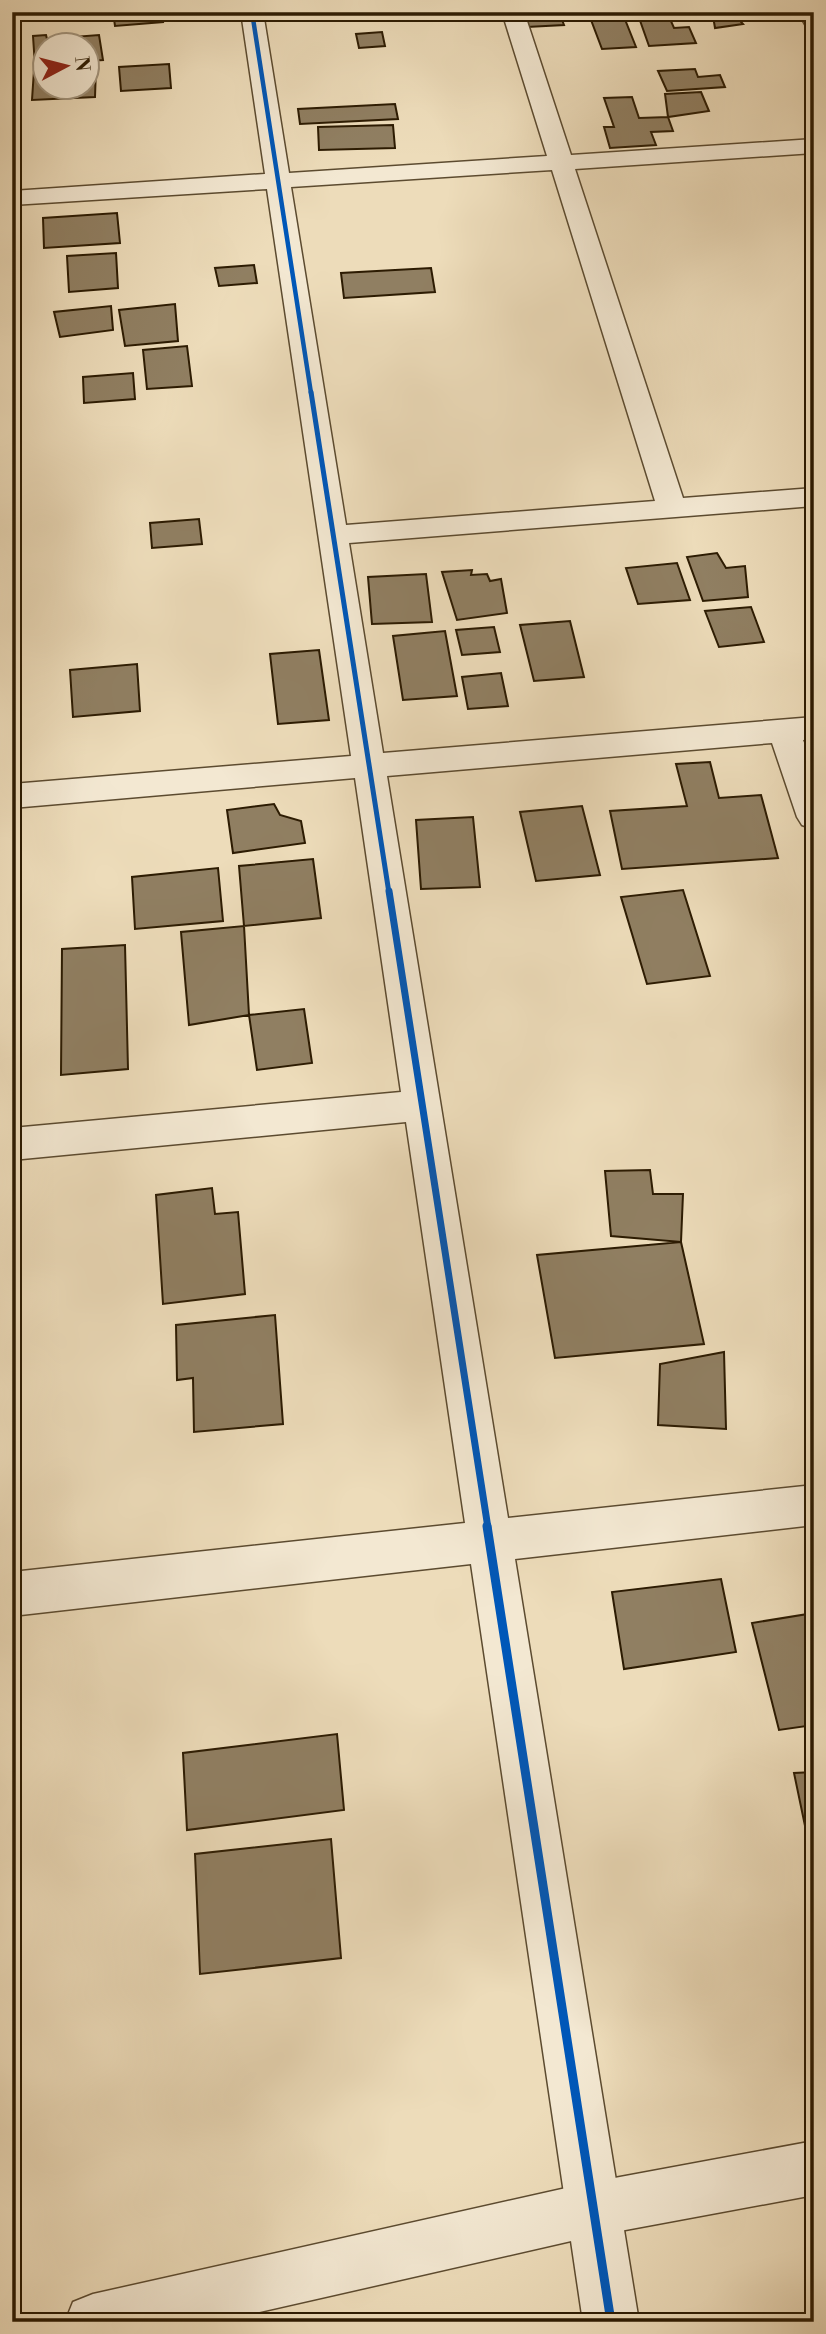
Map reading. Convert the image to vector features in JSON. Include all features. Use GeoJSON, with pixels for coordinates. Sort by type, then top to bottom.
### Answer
{"type":"FeatureCollection","features":[{"type":"Feature","properties":{"kind":"street"},"geometry":{"type":"LineString","coordinates":[[252,12],[611,2322]]}},
{"type":"Feature","properties":{"kind":"street"},"geometry":{"type":"LineString","coordinates":[[513,12],[672,508]]}},
{"type":"Feature","properties":{"kind":"street"},"geometry":{"type":"LineString","coordinates":[[809,12],[814,21]]}},
{"type":"Feature","properties":{"kind":"street"},"geometry":{"type":"LineString","coordinates":[[12,198],[814,146]]}},
{"type":"Feature","properties":{"kind":"street"},"geometry":{"type":"LineString","coordinates":[[333,536],[814,497]]}},
{"type":"Feature","properties":{"kind":"street"},"geometry":{"type":"LineString","coordinates":[[12,796],[799,730],[814,817]]}},
{"type":"Feature","properties":{"kind":"street"},"geometry":{"type":"LineString","coordinates":[[12,1144],[423,1105]]}},
{"type":"Feature","properties":{"kind":"street"},"geometry":{"type":"LineString","coordinates":[[12,1594],[814,1505]]}},
{"type":"Feature","properties":{"kind":"street"},"geometry":{"type":"LineString","coordinates":[[93,2322],[593,2209],[814,2168]]}},
{"type":"Feature","properties":{"kind":"building"},"geometry":{"type":"Polygon","coordinates":[[[113,12],[161,12],[163,22],[115,26],[113,12]]]}},
{"type":"Feature","properties":{"kind":"building"},"geometry":{"type":"Polygon","coordinates":[[[521,12],[559,12],[564,25],[527,27],[521,12]]]}},
{"type":"Feature","properties":{"kind":"building"},"geometry":{"type":"Polygon","coordinates":[[[588,12],[622,12],[636,47],[602,49],[588,12]]]}},
{"type":"Feature","properties":{"kind":"building"},"geometry":{"type":"Polygon","coordinates":[[[637,12],[667,12],[674,28],[689,27],[696,43],[649,46],[637,12]]]}},
{"type":"Feature","properties":{"kind":"building"},"geometry":{"type":"Polygon","coordinates":[[[733,13],[743,24],[715,28],[713,16],[733,13]]]}},
{"type":"Feature","properties":{"kind":"building"},"geometry":{"type":"Polygon","coordinates":[[[382,32],[385,46],[359,48],[356,34],[382,32]]]}},
{"type":"Feature","properties":{"kind":"building"},"geometry":{"type":"Polygon","coordinates":[[[169,64],[171,88],[121,91],[119,67],[169,64]]]}},
{"type":"Feature","properties":{"kind":"building"},"geometry":{"type":"Polygon","coordinates":[[[695,69],[698,77],[720,75],[725,87],[667,91],[658,71],[695,69]]]}},
{"type":"Feature","properties":{"kind":"building"},"geometry":{"type":"Polygon","coordinates":[[[701,92],[709,111],[668,117],[665,94],[701,92]]]}},
{"type":"Feature","properties":{"kind":"building"},"geometry":{"type":"Polygon","coordinates":[[[632,97],[639,118],[668,117],[673,131],[651,132],[656,145],[610,148],[604,127],[614,127],[604,98],[632,97]]]}},
{"type":"Feature","properties":{"kind":"building"},"geometry":{"type":"Polygon","coordinates":[[[395,104],[398,119],[300,124],[298,109],[395,104]]]}},
{"type":"Feature","properties":{"kind":"building"},"geometry":{"type":"Polygon","coordinates":[[[393,125],[395,148],[319,150],[318,127],[393,125]]]}},
{"type":"Feature","properties":{"kind":"building"},"geometry":{"type":"Polygon","coordinates":[[[117,213],[120,243],[44,248],[43,218],[117,213]]]}},
{"type":"Feature","properties":{"kind":"building"},"geometry":{"type":"Polygon","coordinates":[[[12,222],[17,222],[18,252],[12,252],[12,222]]]}},
{"type":"Feature","properties":{"kind":"building"},"geometry":{"type":"Polygon","coordinates":[[[116,253],[118,288],[69,292],[67,256],[116,253]]]}},
{"type":"Feature","properties":{"kind":"building"},"geometry":{"type":"Polygon","coordinates":[[[254,265],[257,283],[219,286],[215,268],[254,265]]]}},
{"type":"Feature","properties":{"kind":"building"},"geometry":{"type":"Polygon","coordinates":[[[431,268],[435,292],[344,298],[341,273],[431,268]]]}},
{"type":"Feature","properties":{"kind":"building"},"geometry":{"type":"Polygon","coordinates":[[[175,304],[178,341],[125,346],[119,310],[175,304]]]}},
{"type":"Feature","properties":{"kind":"building"},"geometry":{"type":"Polygon","coordinates":[[[111,306],[113,330],[60,337],[54,312],[111,306]]]}},
{"type":"Feature","properties":{"kind":"building"},"geometry":{"type":"Polygon","coordinates":[[[187,346],[192,386],[147,389],[143,350],[187,346]]]}},
{"type":"Feature","properties":{"kind":"building"},"geometry":{"type":"Polygon","coordinates":[[[133,373],[135,399],[84,403],[83,377],[133,373]]]}},
{"type":"Feature","properties":{"kind":"building"},"geometry":{"type":"Polygon","coordinates":[[[199,519],[202,544],[152,548],[150,523],[199,519]]]}},
{"type":"Feature","properties":{"kind":"building"},"geometry":{"type":"Polygon","coordinates":[[[717,553],[726,568],[745,566],[748,597],[703,601],[687,557],[717,553]]]}},
{"type":"Feature","properties":{"kind":"building"},"geometry":{"type":"Polygon","coordinates":[[[677,563],[690,600],[638,604],[626,568],[677,563]]]}},
{"type":"Feature","properties":{"kind":"building"},"geometry":{"type":"Polygon","coordinates":[[[472,570],[471,575],[487,574],[490,581],[501,579],[507,613],[457,620],[442,572],[472,570]]]}},
{"type":"Feature","properties":{"kind":"building"},"geometry":{"type":"Polygon","coordinates":[[[426,574],[432,622],[372,624],[368,577],[426,574]]]}},
{"type":"Feature","properties":{"kind":"building"},"geometry":{"type":"Polygon","coordinates":[[[751,607],[764,642],[719,647],[705,611],[751,607]]]}},
{"type":"Feature","properties":{"kind":"building"},"geometry":{"type":"Polygon","coordinates":[[[570,621],[584,677],[534,681],[520,625],[570,621]]]}},
{"type":"Feature","properties":{"kind":"building"},"geometry":{"type":"Polygon","coordinates":[[[494,627],[500,652],[462,655],[456,630],[494,627]]]}},
{"type":"Feature","properties":{"kind":"building"},"geometry":{"type":"Polygon","coordinates":[[[445,631],[457,696],[403,700],[393,636],[445,631]]]}},
{"type":"Feature","properties":{"kind":"building"},"geometry":{"type":"Polygon","coordinates":[[[319,650],[329,720],[278,724],[270,654],[319,650]]]}},
{"type":"Feature","properties":{"kind":"building"},"geometry":{"type":"Polygon","coordinates":[[[137,664],[140,711],[73,717],[70,670],[137,664]]]}},
{"type":"Feature","properties":{"kind":"building"},"geometry":{"type":"Polygon","coordinates":[[[501,673],[508,706],[468,709],[462,677],[501,673]]]}},
{"type":"Feature","properties":{"kind":"building"},"geometry":{"type":"Polygon","coordinates":[[[710,762],[719,798],[761,795],[778,858],[622,869],[610,811],[687,806],[676,764],[710,762]]]}},
{"type":"Feature","properties":{"kind":"building"},"geometry":{"type":"Polygon","coordinates":[[[274,804],[280,815],[301,821],[305,843],[233,853],[227,810],[274,804]]]}},
{"type":"Feature","properties":{"kind":"building"},"geometry":{"type":"Polygon","coordinates":[[[582,806],[600,875],[536,881],[520,812],[582,806]]]}},
{"type":"Feature","properties":{"kind":"building"},"geometry":{"type":"Polygon","coordinates":[[[473,817],[480,887],[421,889],[416,820],[473,817]]]}},
{"type":"Feature","properties":{"kind":"building"},"geometry":{"type":"Polygon","coordinates":[[[313,859],[321,918],[244,926],[239,866],[313,859]]]}},
{"type":"Feature","properties":{"kind":"building"},"geometry":{"type":"Polygon","coordinates":[[[218,868],[223,921],[135,929],[132,877],[218,868]]]}},
{"type":"Feature","properties":{"kind":"building"},"geometry":{"type":"Polygon","coordinates":[[[683,890],[710,976],[647,984],[621,897],[683,890]]]}},
{"type":"Feature","properties":{"kind":"building"},"geometry":{"type":"Polygon","coordinates":[[[244,926],[249,1015],[189,1025],[181,932],[244,926]]]}},
{"type":"Feature","properties":{"kind":"building"},"geometry":{"type":"Polygon","coordinates":[[[125,945],[128,1069],[61,1075],[62,949],[125,945]]]}},
{"type":"Feature","properties":{"kind":"building"},"geometry":{"type":"Polygon","coordinates":[[[304,1009],[312,1063],[257,1070],[249,1015],[304,1009]]]}},
{"type":"Feature","properties":{"kind":"building"},"geometry":{"type":"Polygon","coordinates":[[[650,1170],[653,1194],[683,1194],[681,1242],[611,1236],[605,1171],[650,1170]]]}},
{"type":"Feature","properties":{"kind":"building"},"geometry":{"type":"Polygon","coordinates":[[[212,1188],[215,1214],[238,1212],[245,1294],[163,1304],[156,1195],[212,1188]]]}},
{"type":"Feature","properties":{"kind":"building"},"geometry":{"type":"Polygon","coordinates":[[[681,1242],[704,1344],[555,1358],[537,1255],[681,1242]]]}},
{"type":"Feature","properties":{"kind":"building"},"geometry":{"type":"Polygon","coordinates":[[[275,1315],[283,1424],[194,1432],[193,1378],[177,1380],[176,1325],[275,1315]]]}},
{"type":"Feature","properties":{"kind":"building"},"geometry":{"type":"Polygon","coordinates":[[[724,1352],[726,1429],[658,1425],[660,1364],[724,1352]]]}},
{"type":"Feature","properties":{"kind":"building"},"geometry":{"type":"Polygon","coordinates":[[[721,1579],[736,1652],[624,1669],[612,1592],[721,1579]]]}},
{"type":"Feature","properties":{"kind":"building"},"geometry":{"type":"Polygon","coordinates":[[[814,1613],[814,1725],[779,1730],[752,1623],[814,1613]]]}},
{"type":"Feature","properties":{"kind":"building"},"geometry":{"type":"Polygon","coordinates":[[[337,1734],[344,1810],[187,1830],[183,1753],[337,1734]]]}},
{"type":"Feature","properties":{"kind":"building"},"geometry":{"type":"Polygon","coordinates":[[[814,1772],[814,1869],[794,1773],[814,1772]]]}},
{"type":"Feature","properties":{"kind":"building"},"geometry":{"type":"Polygon","coordinates":[[[331,1839],[341,1958],[200,1974],[195,1854],[331,1839]]]}},
{"type":"Feature","properties":{"kind":"cycle path"},"geometry":{"type":"LineString","coordinates":[[252,12],[611,2322]]}}]}
